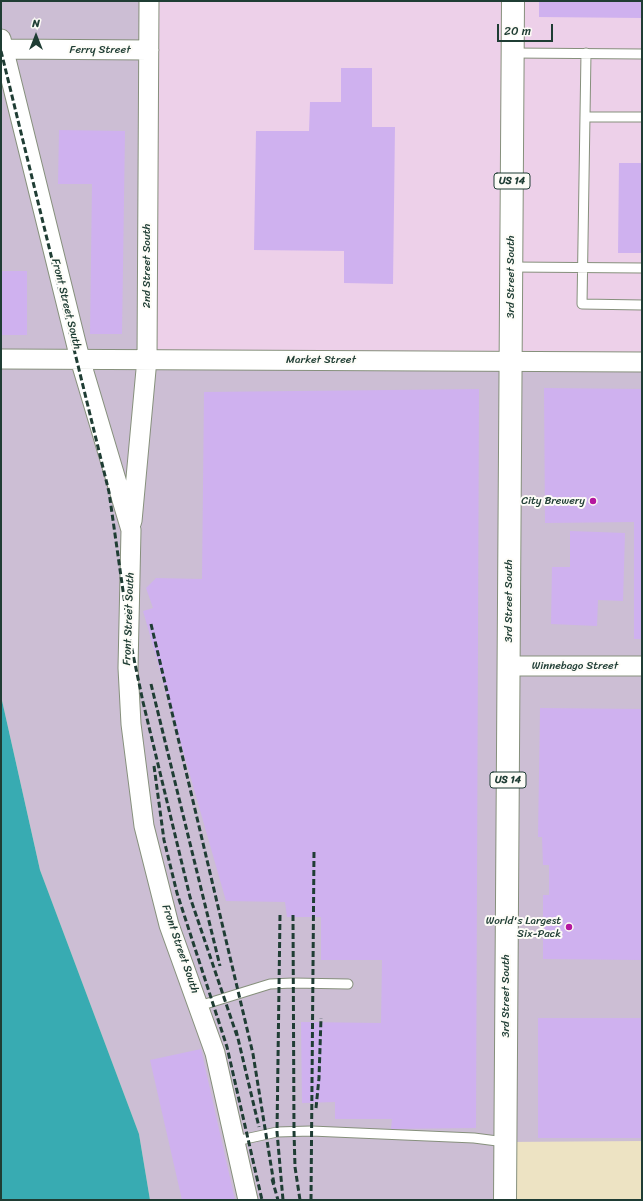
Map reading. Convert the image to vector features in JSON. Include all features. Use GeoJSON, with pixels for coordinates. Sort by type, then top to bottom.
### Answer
{"type":"FeatureCollection","features":[{"type":"Feature","properties":{"kind":"highway","name":"3rd Street South"},"geometry":{"type":"LineString","coordinates":[[505,1200],[513,1]]}},
{"type":"Feature","properties":{"kind":"street","name":"2nd Street South"},"geometry":{"type":"LineString","coordinates":[[131,530],[147,359],[149,1]]}},
{"type":"Feature","properties":{"kind":"street","name":"Ferry Street"},"geometry":{"type":"LineString","coordinates":[[2,44],[148,50]]}},
{"type":"Feature","properties":{"kind":"street","name":"Front Street South"},"geometry":{"type":"LineString","coordinates":[[2,44],[80,358],[131,530],[128,668],[131,724],[144,826],[169,925],[215,1053],[236,1141],[248,1200]]}},
{"type":"Feature","properties":{"kind":"street","name":"Market Street"},"geometry":{"type":"LineString","coordinates":[[1,359],[80,358],[642,362]]}},
{"type":"Feature","properties":{"kind":"street","name":"Winnebago Street"},"geometry":{"type":"LineString","coordinates":[[508,666],[642,666]]}},
{"type":"Feature","properties":{"kind":"lane"},"geometry":{"type":"LineString","coordinates":[[512,53],[642,54]]}},
{"type":"Feature","properties":{"kind":"lane"},"geometry":{"type":"LineString","coordinates":[[586,53],[582,304],[642,305]]}},
{"type":"Feature","properties":{"kind":"lane"},"geometry":{"type":"LineString","coordinates":[[585,117],[642,117]]}},
{"type":"Feature","properties":{"kind":"lane"},"geometry":{"type":"LineString","coordinates":[[511,267],[642,268]]}},
{"type":"Feature","properties":{"kind":"lane"},"geometry":{"type":"LineString","coordinates":[[199,1006],[270,984],[293,982],[348,984]]}},
{"type":"Feature","properties":{"kind":"lane"},"geometry":{"type":"LineString","coordinates":[[236,1141],[277,1132],[311,1131],[474,1138],[506,1142]]}},
{"type":"Feature","properties":{"kind":"shaded area"},"geometry":{"type":"Polygon","coordinates":[[[1,1],[149,1],[147,359],[642,362],[642,1141],[506,1142],[505,1200],[150,1200],[139,1134],[40,870],[1,696],[1,1]]]}},
{"type":"Feature","properties":{"kind":"shaded area"},"geometry":{"type":"Polygon","coordinates":[[[149,1],[642,1],[642,362],[147,359],[149,1]]]}},
{"type":"Feature","properties":{"kind":"water"},"geometry":{"type":"Polygon","coordinates":[[[1,696],[40,870],[139,1134],[150,1200],[1,1200],[1,696]]]}},
{"type":"Feature","properties":{"kind":"building"},"geometry":{"type":"Polygon","coordinates":[[[539,1],[642,1],[642,18],[539,17],[539,1]]]}},
{"type":"Feature","properties":{"kind":"building"},"geometry":{"type":"Polygon","coordinates":[[[341,68],[372,68],[372,127],[395,127],[393,284],[344,283],[344,251],[254,250],[256,131],[309,131],[310,102],[341,102],[341,68]]]}},
{"type":"Feature","properties":{"kind":"building"},"geometry":{"type":"Polygon","coordinates":[[[59,130],[125,131],[122,334],[90,334],[92,184],[58,184],[59,130]]]}},
{"type":"Feature","properties":{"kind":"building"},"geometry":{"type":"Polygon","coordinates":[[[619,163],[642,163],[642,253],[618,253],[619,163]]]}},
{"type":"Feature","properties":{"kind":"building"},"geometry":{"type":"Polygon","coordinates":[[[1,271],[27,271],[27,335],[1,335],[1,271]]]}},
{"type":"Feature","properties":{"kind":"building","name":"City Brewery"},"geometry":{"type":"Polygon","coordinates":[[[544,388],[642,389],[642,639],[634,639],[634,522],[545,523],[544,388]]]}},
{"type":"Feature","properties":{"kind":"building"},"geometry":{"type":"Polygon","coordinates":[[[479,389],[476,1128],[391,1129],[392,1119],[335,1119],[335,1102],[302,1103],[301,1022],[381,1023],[382,960],[321,960],[321,917],[287,917],[285,902],[226,901],[143,611],[153,608],[146,588],[156,578],[202,579],[204,392],[479,389]]]}},
{"type":"Feature","properties":{"kind":"building"},"geometry":{"type":"Polygon","coordinates":[[[570,531],[625,533],[623,601],[598,600],[597,626],[551,624],[552,567],[570,567],[570,531]]]}},
{"type":"Feature","properties":{"kind":"building"},"geometry":{"type":"Polygon","coordinates":[[[540,708],[642,709],[642,960],[543,959],[543,895],[549,895],[549,865],[543,865],[542,837],[538,837],[540,708]]]}},
{"type":"Feature","properties":{"kind":"building"},"geometry":{"type":"Polygon","coordinates":[[[538,1018],[642,1018],[642,1138],[538,1138],[538,1018]]]}},
{"type":"Feature","properties":{"kind":"building"},"geometry":{"type":"Polygon","coordinates":[[[201,1049],[235,1200],[182,1200],[150,1060],[201,1049]]]}},
{"type":"Feature","properties":{"kind":"railway"},"geometry":{"type":"LineString","coordinates":[[1,51],[109,492],[130,640],[143,702],[190,897],[237,1036]]}},
{"type":"Feature","properties":{"kind":"railway"},"geometry":{"type":"LineString","coordinates":[[151,624],[253,1054],[274,1184]]}},
{"type":"Feature","properties":{"kind":"railway"},"geometry":{"type":"LineString","coordinates":[[151,684],[220,966]]}},
{"type":"Feature","properties":{"kind":"railway"},"geometry":{"type":"LineString","coordinates":[[154,766],[164,840],[177,893],[227,1047],[262,1200]]}},
{"type":"Feature","properties":{"kind":"railway"},"geometry":{"type":"LineString","coordinates":[[311,1200],[314,852]]}},
{"type":"Feature","properties":{"kind":"railway"},"geometry":{"type":"LineString","coordinates":[[280,915],[277,1132],[283,1200]]}},
{"type":"Feature","properties":{"kind":"railway"},"geometry":{"type":"LineString","coordinates":[[293,915],[294,1131],[295,1167],[300,1200]]}},
{"type":"Feature","properties":{"kind":"railway"},"geometry":{"type":"LineString","coordinates":[[316,1108],[319,1078],[321,1018]]}},
{"type":"Feature","properties":{"kind":"railway"},"geometry":{"type":"LineString","coordinates":[[236,1030],[259,1127]]}},
{"type":"Feature","properties":{"kind":"railway"},"geometry":{"type":"LineString","coordinates":[[272,1179],[278,1200]]}},
{"type":"Feature","properties":{"kind":"place","name":"City Brewery"},"geometry":{"type":"Point","coordinates":[593,501]}},
{"type":"Feature","properties":{"kind":"place","name":"World's Largest Six-Pack"},"geometry":{"type":"Point","coordinates":[569,927]}}]}
